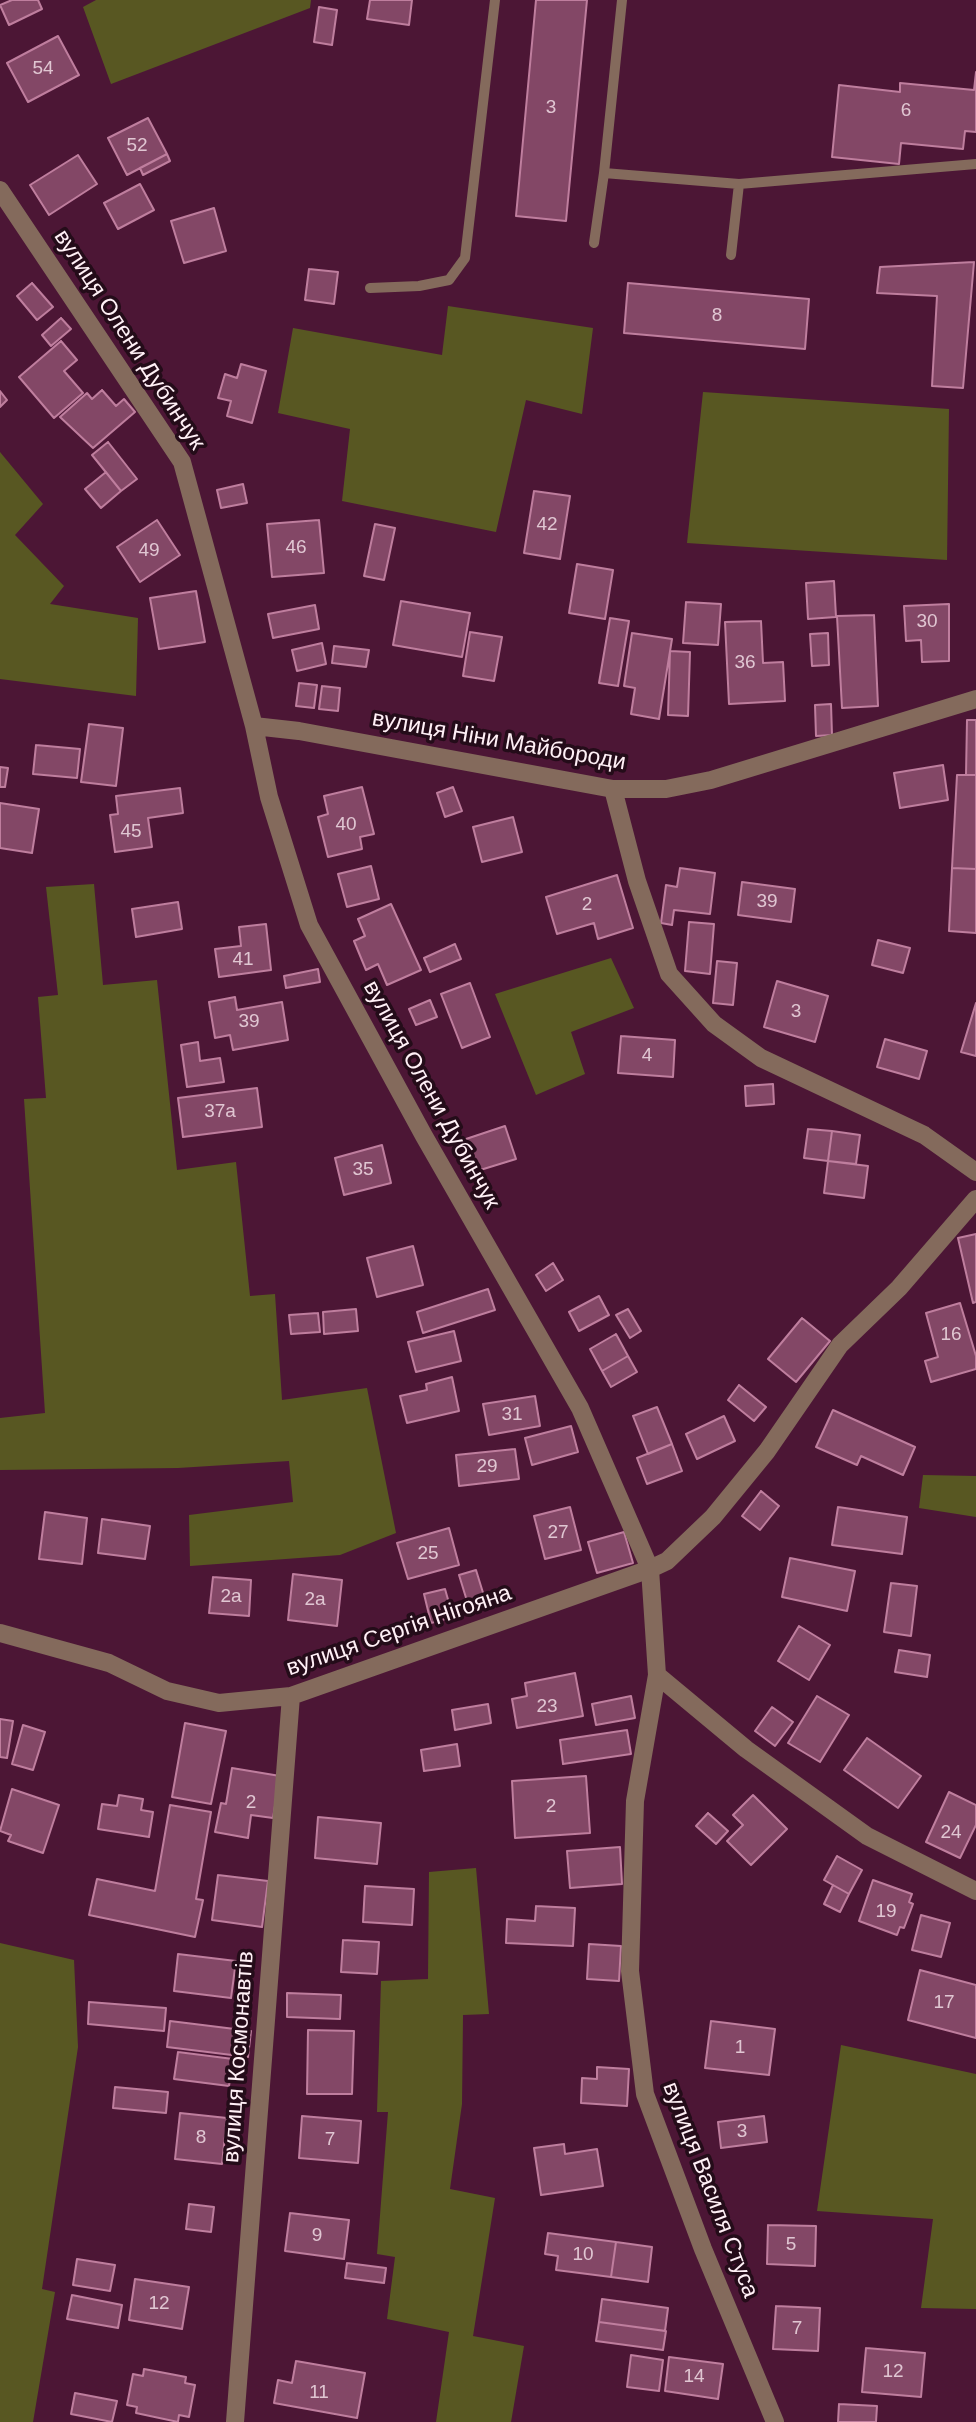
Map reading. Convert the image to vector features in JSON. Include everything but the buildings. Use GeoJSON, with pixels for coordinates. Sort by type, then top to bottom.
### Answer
{"type":"FeatureCollection","features":[{"type":"Feature","properties":{"kind":"street","name":"вулиця Олени Дубинчук"},"geometry":{"type":"LineString","coordinates":[[0,190],[182,462],[254,726],[269,797],[309,926],[424,1136],[580,1408],[650,1569],[657,1675]]}},
{"type":"Feature","properties":{"kind":"street","name":"вулиця Ніни Майбороди"},"geometry":{"type":"LineString","coordinates":[[254,726],[299,731],[613,789],[666,789],[711,780],[976,699]]}},
{"type":"Feature","properties":{"kind":"street"},"geometry":{"type":"LineString","coordinates":[[613,789],[637,881],[669,974],[714,1024],[761,1058],[924,1135],[976,1172]]}},
{"type":"Feature","properties":{"kind":"street","name":"вулиця Сергія Нігояна"},"geometry":{"type":"LineString","coordinates":[[0,1633],[109,1663],[167,1691],[219,1703],[291,1696],[650,1569],[667,1561],[713,1517],[766,1451],[840,1345],[899,1288],[976,1199]]}},
{"type":"Feature","properties":{"kind":"street"},"geometry":{"type":"LineString","coordinates":[[657,1675],[746,1749],[867,1836],[976,1891]]}},
{"type":"Feature","properties":{"kind":"street","name":"вулиця Василя Стуса"},"geometry":{"type":"LineString","coordinates":[[657,1675],[635,1801],[630,1971],[645,2094],[704,2249],[775,2422]]}},
{"type":"Feature","properties":{"kind":"street","name":"вулиця Космонавтів"},"geometry":{"type":"LineString","coordinates":[[235,2422],[291,1696]]}},
{"type":"Feature","properties":{"kind":"lane"},"geometry":{"type":"LineString","coordinates":[[370,288],[419,286],[449,280],[465,258],[495,0]]}},
{"type":"Feature","properties":{"kind":"lane"},"geometry":{"type":"LineString","coordinates":[[594,243],[622,0]]}},
{"type":"Feature","properties":{"kind":"lane"},"geometry":{"type":"LineString","coordinates":[[604,173],[739,184],[976,164]]}},
{"type":"Feature","properties":{"kind":"lane"},"geometry":{"type":"LineString","coordinates":[[730,255],[739,184]]}},
{"type":"Feature","properties":{"kind":"shaded area"},"geometry":{"type":"Polygon","coordinates":[[[96,0],[311,0],[310,8],[111,84],[83,7],[96,0]]]}},
{"type":"Feature","properties":{"kind":"shaded area"},"geometry":{"type":"Polygon","coordinates":[[[448,306],[593,328],[582,414],[526,400],[496,532],[342,501],[350,429],[278,413],[293,328],[442,355],[448,306]]]}},
{"type":"Feature","properties":{"kind":"shaded area"},"geometry":{"type":"Polygon","coordinates":[[[703,392],[949,409],[947,560],[687,543],[703,392]]]}},
{"type":"Feature","properties":{"kind":"shaded area"},"geometry":{"type":"Polygon","coordinates":[[[0,452],[43,504],[15,535],[64,586],[50,604],[138,618],[136,696],[0,679],[0,452]]]}},
{"type":"Feature","properties":{"kind":"shaded area"},"geometry":{"type":"Polygon","coordinates":[[[94,884],[103,985],[157,980],[177,1170],[236,1162],[250,1296],[275,1294],[282,1400],[367,1388],[396,1533],[340,1555],[190,1566],[189,1515],[293,1502],[289,1461],[178,1468],[0,1470],[0,1418],[45,1413],[24,1099],[46,1098],[38,997],[58,995],[46,887],[94,884]]]}},
{"type":"Feature","properties":{"kind":"shaded area"},"geometry":{"type":"Polygon","coordinates":[[[611,958],[634,1008],[571,1032],[585,1074],[536,1095],[495,994],[611,958]]]}},
{"type":"Feature","properties":{"kind":"shaded area"},"geometry":{"type":"Polygon","coordinates":[[[923,1475],[976,1476],[976,1517],[919,1508],[923,1475]]]}},
{"type":"Feature","properties":{"kind":"shaded area"},"geometry":{"type":"Polygon","coordinates":[[[476,1868],[489,2014],[463,2015],[462,2104],[450,2189],[495,2198],[473,2336],[524,2346],[511,2422],[436,2422],[449,2332],[387,2319],[395,2257],[377,2254],[388,2112],[377,2112],[381,1981],[428,1979],[429,1872],[476,1868]]]}},
{"type":"Feature","properties":{"kind":"shaded area"},"geometry":{"type":"Polygon","coordinates":[[[0,1943],[74,1960],[78,2047],[42,2289],[55,2292],[33,2422],[0,2422],[0,1943]]]}},
{"type":"Feature","properties":{"kind":"shaded area"},"geometry":{"type":"Polygon","coordinates":[[[841,2045],[976,2074],[976,2309],[921,2308],[933,2219],[817,2211],[841,2045]]]}}]}
